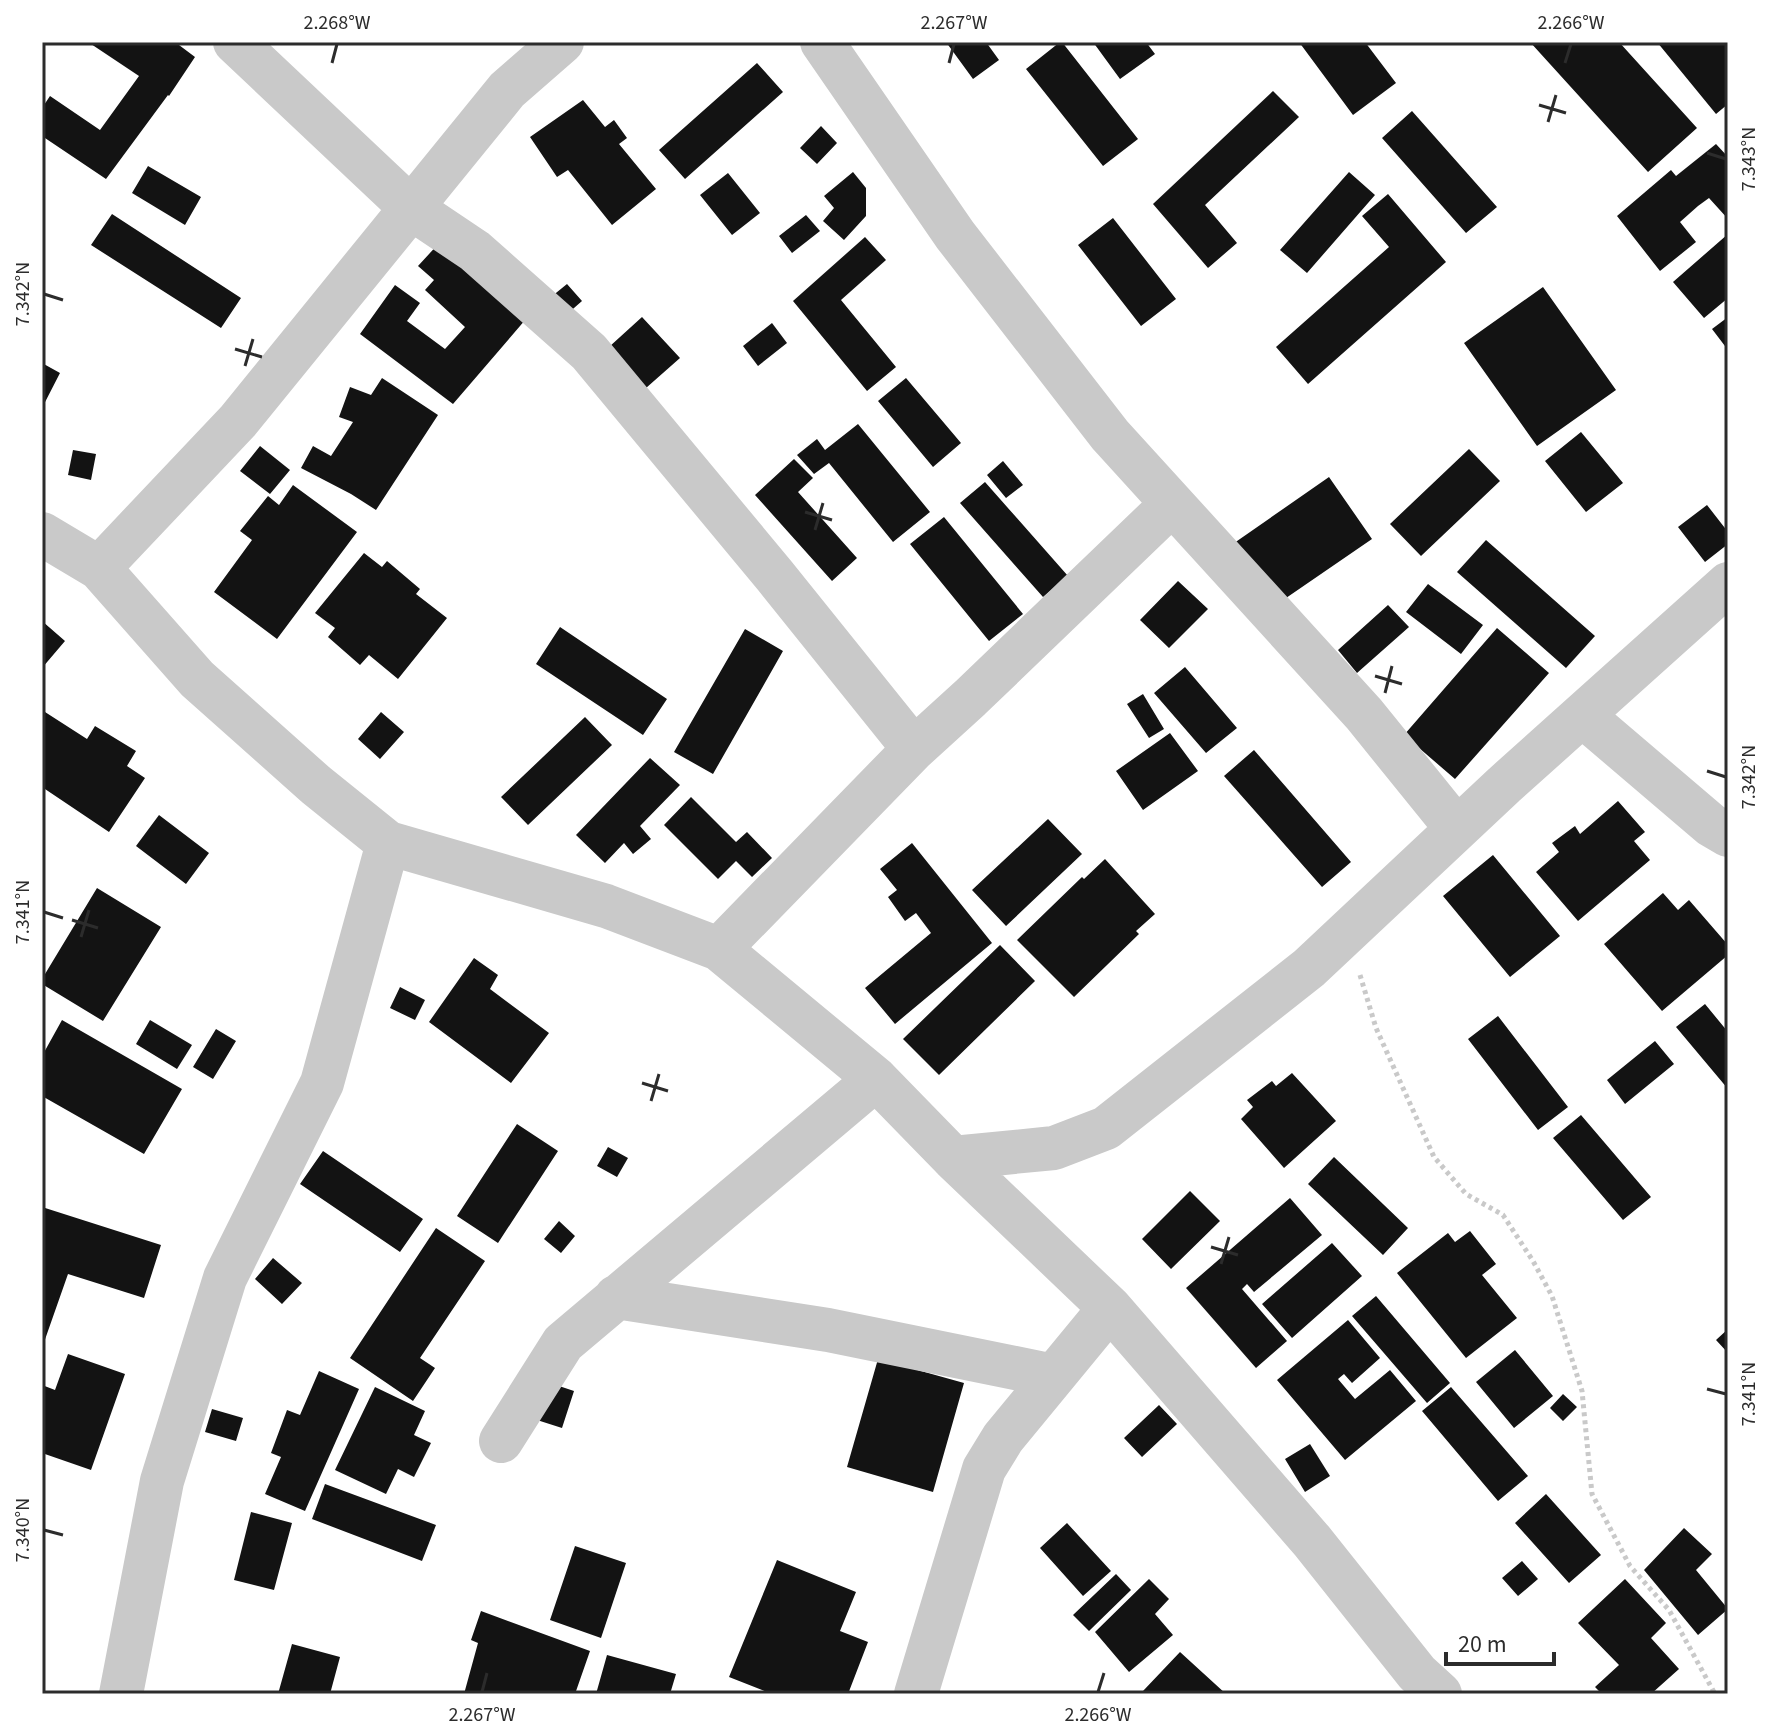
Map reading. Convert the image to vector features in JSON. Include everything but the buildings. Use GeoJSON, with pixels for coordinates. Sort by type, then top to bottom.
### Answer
{"type":"FeatureCollection","features":[{"type":"Feature","properties":{"kind":"street"},"geometry":{"type":"LineString","coordinates":[[235,42],[411,208],[475,251],[589,352],[914,749]]}},
{"type":"Feature","properties":{"kind":"street"},"geometry":{"type":"LineString","coordinates":[[99,568],[238,421],[507,90],[562,42]]}},
{"type":"Feature","properties":{"kind":"street"},"geometry":{"type":"LineString","coordinates":[[822,42],[955,235],[1110,435],[1364,714],[1457,829]]}},
{"type":"Feature","properties":{"kind":"street"},"geometry":{"type":"LineString","coordinates":[[719,949],[914,749],[1172,504]]}},
{"type":"Feature","properties":{"kind":"street"},"geometry":{"type":"LineString","coordinates":[[42,534],[99,568],[197,679],[316,785],[388,843],[606,906],[719,949],[876,1079],[953,1158],[1110,1308],[1312,1541],[1417,1673],[1440,1694]]}},
{"type":"Feature","properties":{"kind":"street"},"geometry":{"type":"LineString","coordinates":[[953,1158],[1054,1148],[1106,1128],[1309,968],[1457,829],[1728,584]]}},
{"type":"Feature","properties":{"kind":"street"},"geometry":{"type":"LineString","coordinates":[[1582,715],[1711,825],[1728,835]]}},
{"type":"Feature","properties":{"kind":"street"},"geometry":{"type":"LineString","coordinates":[[121,1694],[162,1481],[220,1293],[322,1083],[388,843]]}},
{"type":"Feature","properties":{"kind":"street"},"geometry":{"type":"LineString","coordinates":[[501,1441],[563,1343],[876,1079]]}},
{"type":"Feature","properties":{"kind":"street"},"geometry":{"type":"LineString","coordinates":[[616,1297],[828,1330],[1054,1376]]}},
{"type":"Feature","properties":{"kind":"street"},"geometry":{"type":"LineString","coordinates":[[916,1694],[984,1469],[1003,1438],[1110,1308]]}},
{"type":"Feature","properties":{"kind":"path"},"geometry":{"type":"LineString","coordinates":[[1347,932],[1376,1028],[1434,1157],[1466,1194],[1503,1215],[1552,1296],[1582,1391],[1592,1494],[1630,1566],[1669,1610],[1715,1694]]}}]}
